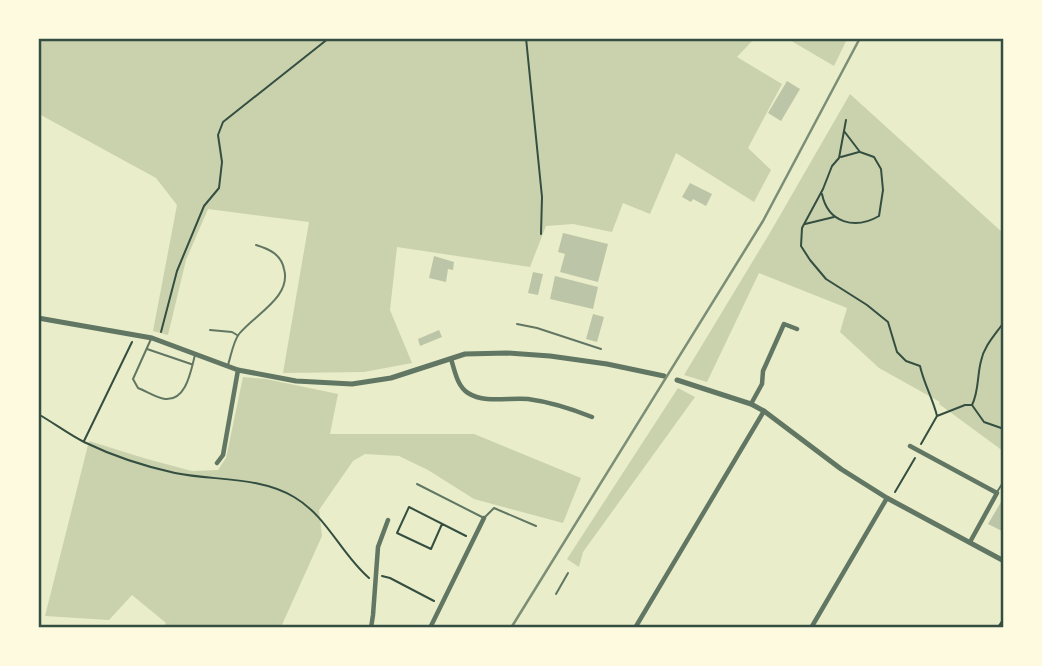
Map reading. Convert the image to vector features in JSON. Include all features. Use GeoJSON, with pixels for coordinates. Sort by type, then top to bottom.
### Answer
{"type":"FeatureCollection","features":[{"type":"Feature","properties":{"kind":"main road"},"geometry":{"type":"LineString","coordinates":[[999,628],[1003,622]]}},
{"type":"Feature","properties":{"kind":"street"},"geometry":{"type":"LineString","coordinates":[[38,318],[152,338],[238,370],[296,381],[352,384],[391,378],[465,354],[507,353],[607,364],[664,376]]}},
{"type":"Feature","properties":{"kind":"street"},"geometry":{"type":"LineString","coordinates":[[751,404],[762,384],[763,371],[784,324],[797,329]]}},
{"type":"Feature","properties":{"kind":"street"},"geometry":{"type":"LineString","coordinates":[[452,359],[461,387],[468,393],[478,397],[528,399],[570,408],[593,417]]}},
{"type":"Feature","properties":{"kind":"street"},"geometry":{"type":"LineString","coordinates":[[217,463],[223,455],[238,370]]}},
{"type":"Feature","properties":{"kind":"street"},"geometry":{"type":"LineString","coordinates":[[677,380],[751,404],[764,411],[841,469],[888,499],[1003,561]]}},
{"type":"Feature","properties":{"kind":"street"},"geometry":{"type":"LineString","coordinates":[[635,628],[764,411]]}},
{"type":"Feature","properties":{"kind":"street"},"geometry":{"type":"LineString","coordinates":[[910,446],[997,493],[970,542]]}},
{"type":"Feature","properties":{"kind":"street"},"geometry":{"type":"LineString","coordinates":[[811,628],[888,499]]}},
{"type":"Feature","properties":{"kind":"street"},"geometry":{"type":"LineString","coordinates":[[430,628],[484,519]]}},
{"type":"Feature","properties":{"kind":"street"},"geometry":{"type":"LineString","coordinates":[[370,628],[378,547],[388,520]]}},
{"type":"Feature","properties":{"kind":"lane"},"geometry":{"type":"LineString","coordinates":[[228,366],[237,336],[280,294],[285,283],[286,273],[277,255],[268,248],[256,245]]}},
{"type":"Feature","properties":{"kind":"lane"},"geometry":{"type":"LineString","coordinates":[[517,324],[601,349]]}},
{"type":"Feature","properties":{"kind":"lane"},"geometry":{"type":"LineString","coordinates":[[210,330],[232,332],[237,336]]}},
{"type":"Feature","properties":{"kind":"lane"},"geometry":{"type":"LineString","coordinates":[[152,338],[133,379],[138,388],[166,399],[183,391],[195,354]]}},
{"type":"Feature","properties":{"kind":"lane"},"geometry":{"type":"LineString","coordinates":[[147,348],[192,364]]}},
{"type":"Feature","properties":{"kind":"lane"},"geometry":{"type":"LineString","coordinates":[[997,493],[1003,481]]}},
{"type":"Feature","properties":{"kind":"lane"},"geometry":{"type":"LineString","coordinates":[[417,484],[484,519],[494,508],[536,526]]}},
{"type":"Feature","properties":{"kind":"lane"},"geometry":{"type":"LineString","coordinates":[[555,594],[568,573]]}},
{"type":"Feature","properties":{"kind":"path"},"geometry":{"type":"LineString","coordinates":[[159,340],[177,271],[204,206],[219,188],[222,162],[218,135],[223,122],[329,38]]}},
{"type":"Feature","properties":{"kind":"path"},"geometry":{"type":"LineString","coordinates":[[526,38],[542,197],[541,234]]}},
{"type":"Feature","properties":{"kind":"path"},"geometry":{"type":"LineString","coordinates":[[846,120],[839,158],[832,166],[802,228],[802,246],[826,279],[888,322],[897,352],[906,361],[920,366],[937,416]]}},
{"type":"Feature","properties":{"kind":"path"},"geometry":{"type":"LineString","coordinates":[[821,192],[826,208],[835,217],[853,223],[868,222],[879,216],[883,190],[881,169],[874,157],[860,152],[844,130]]}},
{"type":"Feature","properties":{"kind":"path"},"geometry":{"type":"LineString","coordinates":[[839,158],[860,152]]}},
{"type":"Feature","properties":{"kind":"path"},"geometry":{"type":"LineString","coordinates":[[804,225],[835,217]]}},
{"type":"Feature","properties":{"kind":"path"},"geometry":{"type":"LineString","coordinates":[[972,405],[984,353],[1003,322]]}},
{"type":"Feature","properties":{"kind":"path"},"geometry":{"type":"LineString","coordinates":[[84,442],[137,335]]}},
{"type":"Feature","properties":{"kind":"path"},"geometry":{"type":"LineString","coordinates":[[888,499],[937,416],[972,405]]}},
{"type":"Feature","properties":{"kind":"path"},"geometry":{"type":"LineString","coordinates":[[972,405],[984,422],[1003,429]]}},
{"type":"Feature","properties":{"kind":"path"},"geometry":{"type":"LineString","coordinates":[[38,414],[84,442],[132,462],[177,473],[265,485],[293,496],[315,512],[361,571],[375,583]]}},
{"type":"Feature","properties":{"kind":"path"},"geometry":{"type":"LineString","coordinates":[[442,524],[431,549],[397,533],[409,507],[442,524],[473,540]]}},
{"type":"Feature","properties":{"kind":"path"},"geometry":{"type":"LineString","coordinates":[[375,574],[390,578],[441,605]]}},
{"type":"Feature","properties":{"kind":"green space"},"geometry":{"type":"Polygon","coordinates":[[[38,39],[754,39],[737,57],[782,84],[748,148],[771,170],[754,202],[676,153],[650,214],[623,203],[612,232],[573,224],[546,226],[530,267],[397,247],[390,310],[412,363],[364,372],[283,373],[309,222],[208,209],[186,260],[168,335],[153,331],[177,205],[156,178],[39,114],[38,39]]]}},
{"type":"Feature","properties":{"kind":"green space"},"geometry":{"type":"Polygon","coordinates":[[[788,39],[847,39],[834,66],[788,39]]]}},
{"type":"Feature","properties":{"kind":"green space"},"geometry":{"type":"Polygon","coordinates":[[[850,94],[1003,233],[1003,451],[939,404],[940,402],[879,368],[840,332],[847,308],[759,273],[707,382],[684,375],[850,94]]]}},
{"type":"Feature","properties":{"kind":"green space"},"geometry":{"type":"Polygon","coordinates":[[[243,377],[338,394],[330,434],[474,434],[581,478],[563,523],[474,499],[428,470],[399,456],[365,454],[353,461],[319,510],[322,536],[281,627],[163,627],[166,623],[132,595],[109,620],[45,616],[89,441],[192,471],[218,470],[226,458],[243,377]]]}},
{"type":"Feature","properties":{"kind":"green space"},"geometry":{"type":"Polygon","coordinates":[[[678,388],[695,397],[583,552],[579,567],[567,559],[678,388]]]}},
{"type":"Feature","properties":{"kind":"building"},"geometry":{"type":"Polygon","coordinates":[[[787,81],[800,89],[781,121],[768,113],[787,81]]]}},
{"type":"Feature","properties":{"kind":"building"},"geometry":{"type":"Polygon","coordinates":[[[690,183],[712,194],[706,206],[682,197],[690,183]]]}},
{"type":"Feature","properties":{"kind":"building"},"geometry":{"type":"Polygon","coordinates":[[[563,233],[608,244],[598,282],[560,272],[565,254],[558,252],[563,233]]]}},
{"type":"Feature","properties":{"kind":"building"},"geometry":{"type":"Polygon","coordinates":[[[434,256],[454,262],[453,270],[448,269],[446,282],[429,278],[434,256]]]}},
{"type":"Feature","properties":{"kind":"building"},"geometry":{"type":"Polygon","coordinates":[[[533,272],[543,274],[538,295],[528,293],[533,272]]]}},
{"type":"Feature","properties":{"kind":"building"},"geometry":{"type":"Polygon","coordinates":[[[555,276],[598,287],[593,309],[550,299],[555,276]]]}},
{"type":"Feature","properties":{"kind":"building"},"geometry":{"type":"Polygon","coordinates":[[[593,314],[604,317],[597,342],[586,339],[593,314]]]}},
{"type":"Feature","properties":{"kind":"building"},"geometry":{"type":"Polygon","coordinates":[[[439,330],[442,337],[420,346],[418,339],[439,330]]]}},
{"type":"Feature","properties":{"kind":"building"},"geometry":{"type":"Polygon","coordinates":[[[1004,497],[1004,532],[988,524],[1004,497]]]}},
{"type":"Feature","properties":{"kind":"railway"},"geometry":{"type":"LineString","coordinates":[[511,628],[763,221],[860,38]]}}]}
